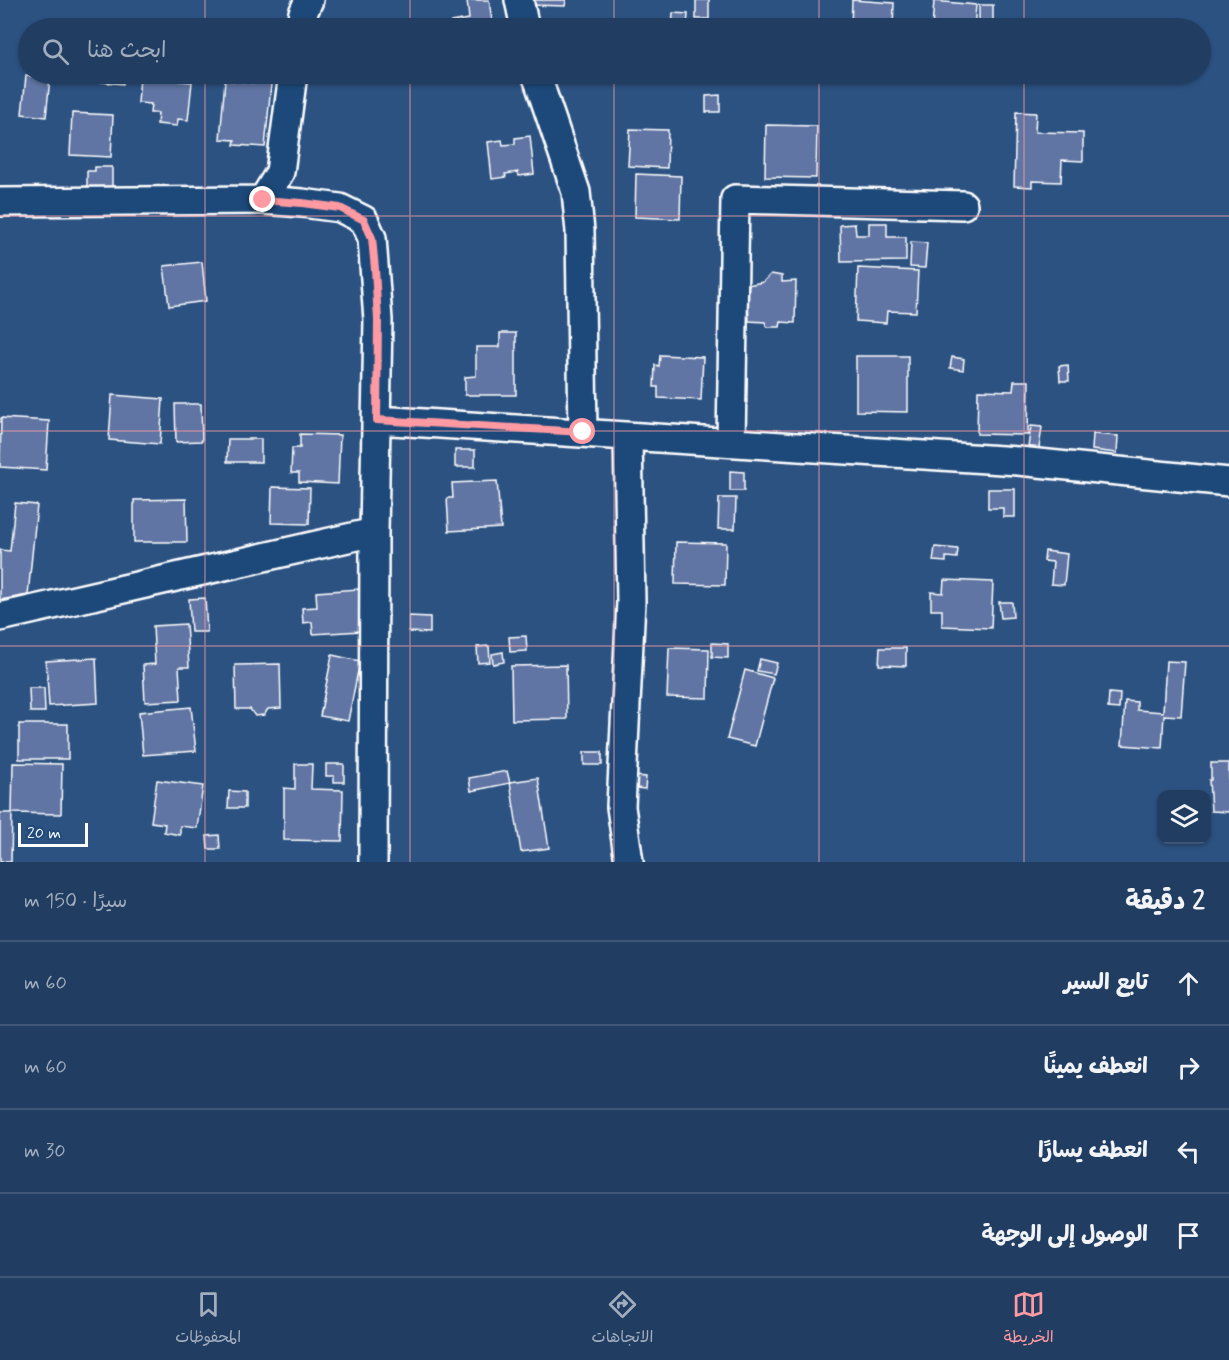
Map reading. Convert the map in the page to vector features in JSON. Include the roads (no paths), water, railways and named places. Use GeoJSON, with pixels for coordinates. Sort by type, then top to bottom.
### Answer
{"type":"FeatureCollection","features":[{"type":"Feature","properties":{"kind":"street"},"geometry":{"type":"LineString","coordinates":[[302,18],[309,0]]}},
{"type":"Feature","properties":{"kind":"street"},"geometry":{"type":"LineString","coordinates":[[519,0],[523,18]]}},
{"type":"Feature","properties":{"kind":"street"},"geometry":{"type":"LineString","coordinates":[[263,200],[280,172],[292,84]]}},
{"type":"Feature","properties":{"kind":"street"},"geometry":{"type":"LineString","coordinates":[[539,84],[576,192],[580,231],[583,432]]}},
{"type":"Feature","properties":{"kind":"street"},"geometry":{"type":"LineString","coordinates":[[731,442],[735,199],[963,205]]}},
{"type":"Feature","properties":{"kind":"street"},"geometry":{"type":"LineString","coordinates":[[0,202],[263,200],[340,208],[364,220],[372,238],[378,320],[374,532],[373,862]]}},
{"type":"Feature","properties":{"kind":"street"},"geometry":{"type":"LineString","coordinates":[[377,420],[1018,461],[1229,482]]}},
{"type":"Feature","properties":{"kind":"street"},"geometry":{"type":"LineString","coordinates":[[628,436],[631,601],[621,807],[629,862]]}},
{"type":"Feature","properties":{"kind":"street"},"geometry":{"type":"LineString","coordinates":[[0,617],[374,532]]}}]}
